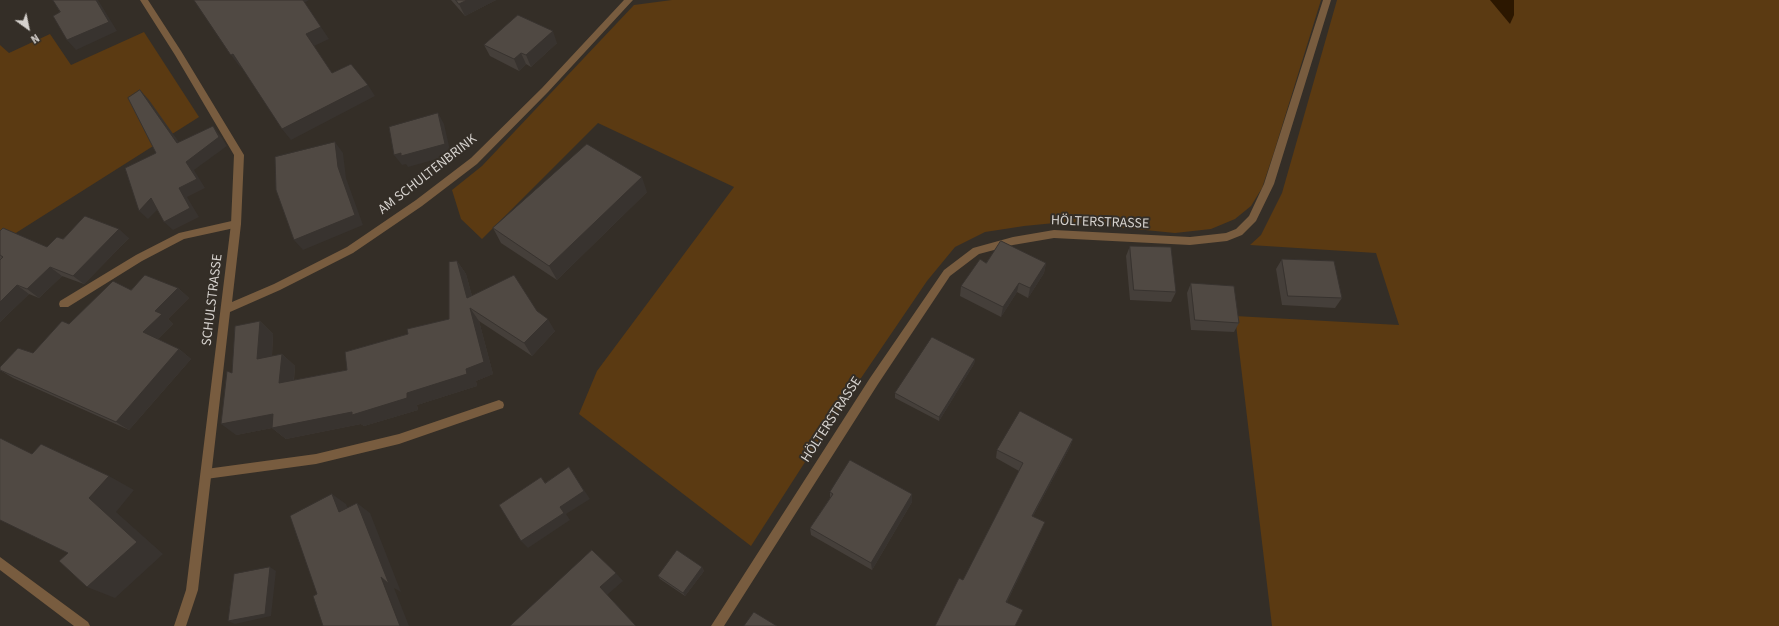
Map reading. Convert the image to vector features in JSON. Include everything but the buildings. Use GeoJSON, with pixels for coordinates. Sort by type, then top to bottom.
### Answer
{"type":"FeatureCollection","features":[{"type":"Feature","properties":{"kind":"street","name":"SCHULSTRASSE"},"geometry":{"type":"LineString","coordinates":[[144,0],[178,53],[239,155],[236,224],[192,590],[180,626]]}},
{"type":"Feature","properties":{"kind":"street","name":"AM SCHULTENBRINK"},"geometry":{"type":"LineString","coordinates":[[226,309],[277,287],[350,250],[438,189],[474,160],[545,90],[629,0]]}},
{"type":"Feature","properties":{"kind":"street","name":"HÖLTERSTRASSE"},"geometry":{"type":"LineString","coordinates":[[717,626],[874,381],[947,274],[976,251],[1013,241],[1054,234],[1190,241],[1218,238],[1233,234],[1246,225],[1257,211],[1269,184],[1327,0]]}},
{"type":"Feature","properties":{"kind":"street"},"geometry":{"type":"LineString","coordinates":[[64,304],[139,258],[182,236],[236,224]]}},
{"type":"Feature","properties":{"kind":"street"},"geometry":{"type":"LineString","coordinates":[[206,474],[316,459],[399,439],[499,404]]}},
{"type":"Feature","properties":{"kind":"street"},"geometry":{"type":"LineString","coordinates":[[0,563],[84,626]]}},
{"type":"Feature","properties":{"kind":"shaded area"},"geometry":{"type":"Polygon","coordinates":[[[672,0],[1321,0],[1262,188],[1251,206],[1235,219],[1211,229],[1175,233],[1065,222],[985,232],[955,247],[927,281],[825,431],[751,546],[579,414],[597,371],[734,187],[598,123],[482,239],[461,219],[452,190],[482,166],[634,5],[672,0]]]}},
{"type":"Feature","properties":{"kind":"shaded area"},"geometry":{"type":"Polygon","coordinates":[[[1337,0],[1779,0],[1779,626],[1272,626],[1235,316],[1399,325],[1376,253],[1250,245],[1261,235],[1282,193],[1337,0]]]}},
{"type":"Feature","properties":{"kind":"shaded area"},"geometry":{"type":"Polygon","coordinates":[[[1490,0],[1514,0],[1514,15],[1510,24],[1490,0]]]}},
{"type":"Feature","properties":{"kind":"shaded area"},"geometry":{"type":"Polygon","coordinates":[[[144,32],[199,117],[0,243],[0,45],[9,53],[50,34],[71,65],[144,32]]]}}]}
